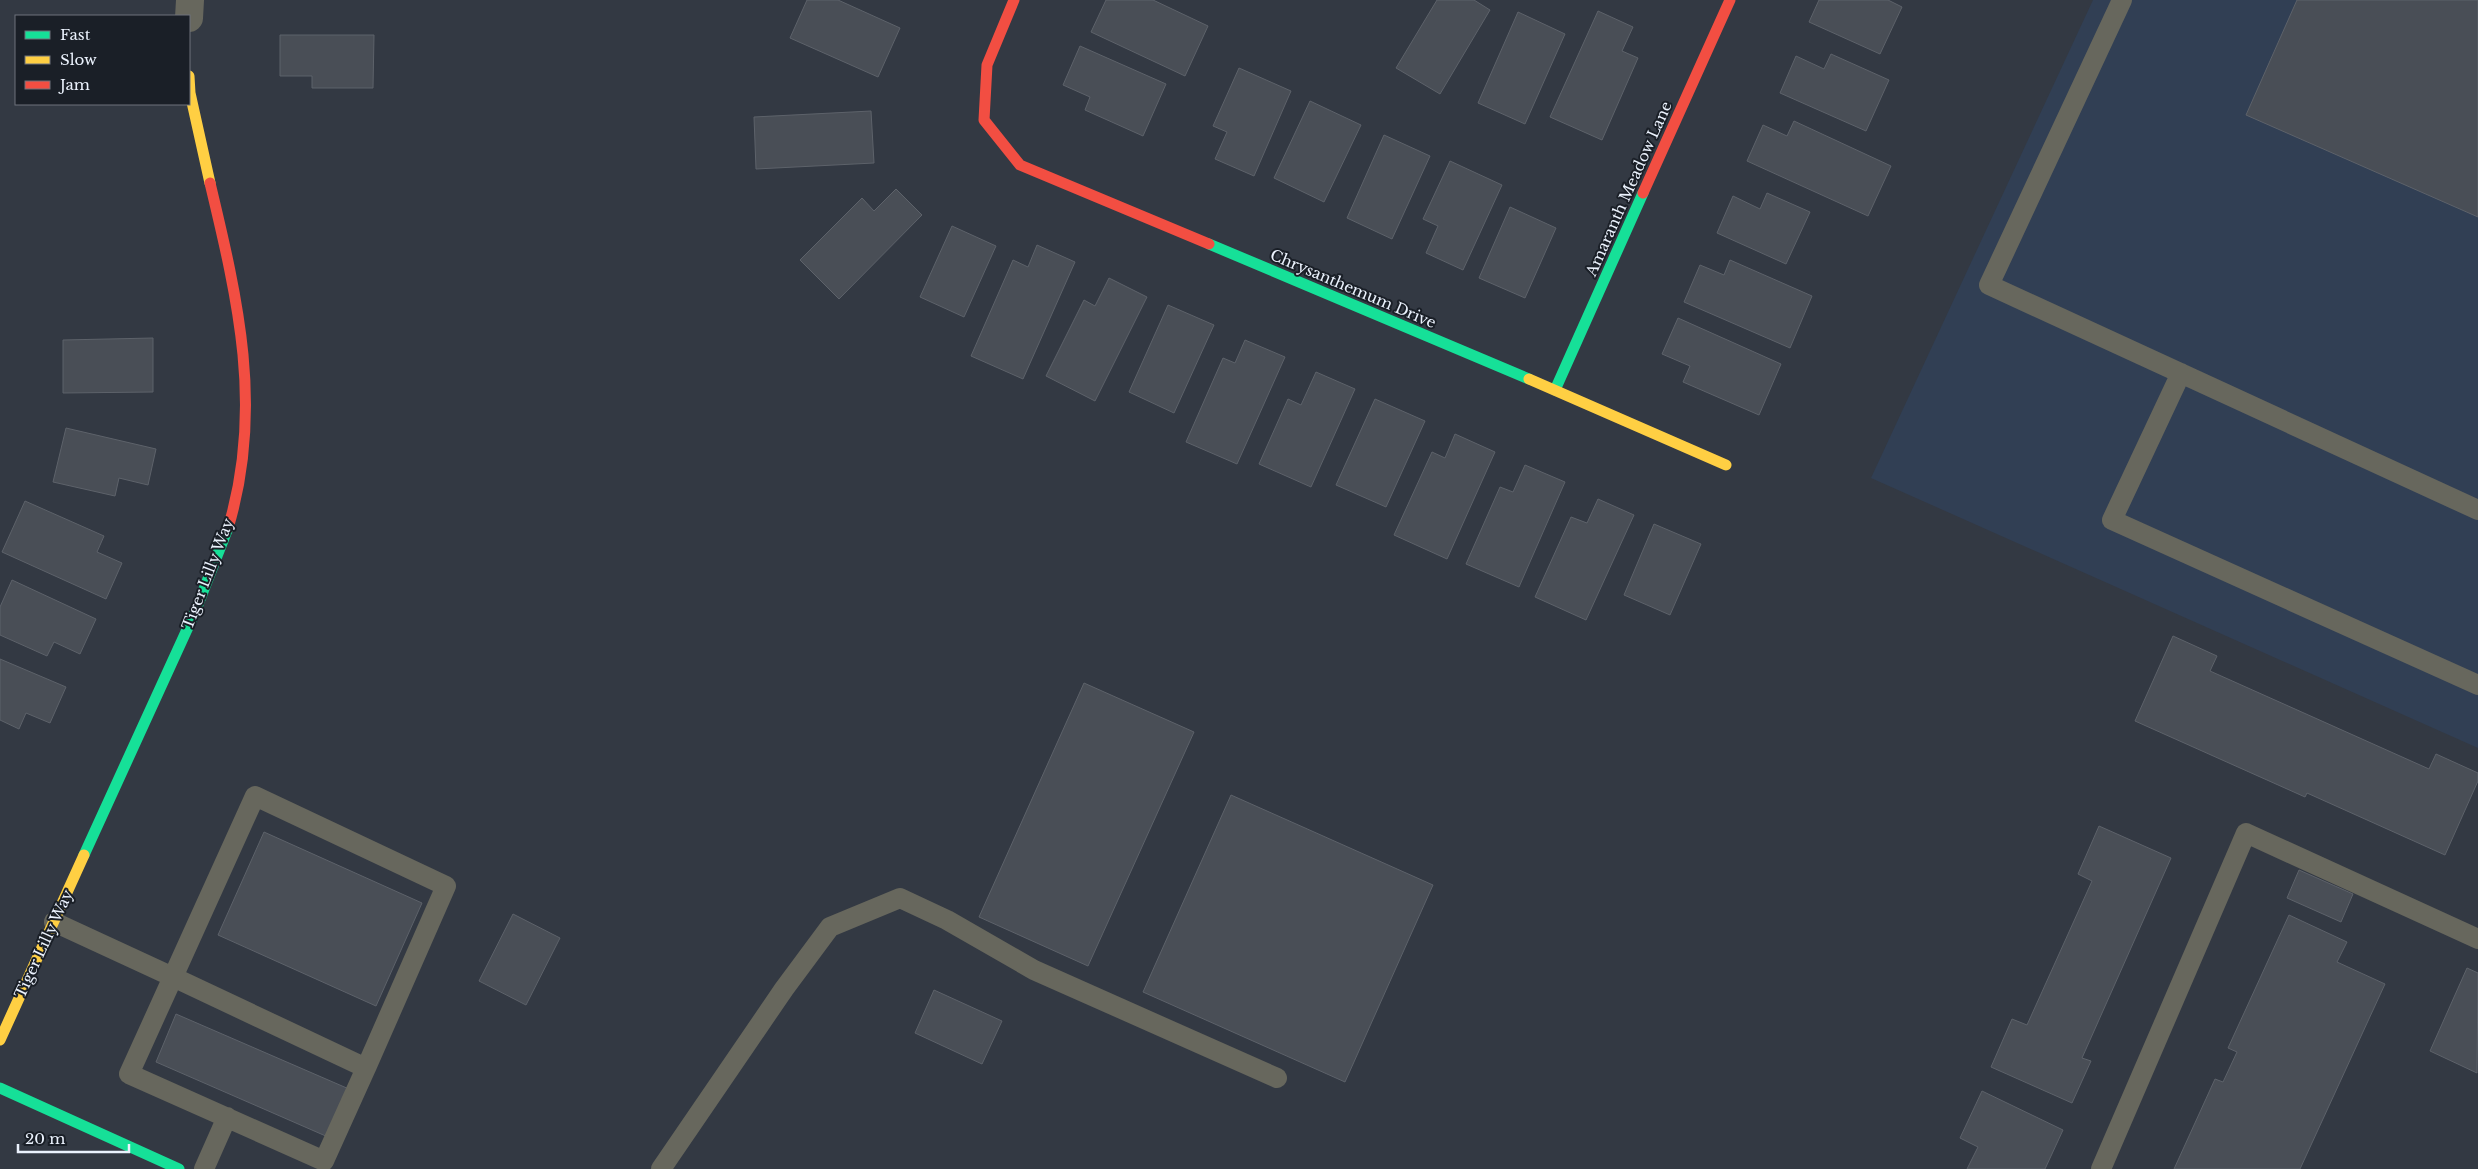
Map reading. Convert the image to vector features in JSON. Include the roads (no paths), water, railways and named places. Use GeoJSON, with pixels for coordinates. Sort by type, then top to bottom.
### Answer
{"type":"FeatureCollection","features":[{"type":"Feature","properties":{"kind":"street"},"geometry":{"type":"LineString","coordinates":[[189,15],[190,0]]}},
{"type":"Feature","properties":{"kind":"street","name":"Chrysanthemum Drive"},"geometry":{"type":"LineString","coordinates":[[1014,0],[987,65],[984,120],[1020,165],[1555,390],[1726,465]]}},
{"type":"Feature","properties":{"kind":"street","name":"Amaranth Meadow Lane"},"geometry":{"type":"LineString","coordinates":[[1555,390],[1730,0]]}},
{"type":"Feature","properties":{"kind":"street","name":"Tiger Lilly Way"},"geometry":{"type":"LineString","coordinates":[[0,1040],[195,612],[224,540],[240,480],[248,413],[247,365],[239,309],[190,93]]}},
{"type":"Feature","properties":{"kind":"street"},"geometry":{"type":"LineString","coordinates":[[0,1088],[179,1169]]}},
{"type":"Feature","properties":{"kind":"lane"},"geometry":{"type":"LineString","coordinates":[[2122,0],[1989,285],[2478,510]]}},
{"type":"Feature","properties":{"kind":"lane"},"geometry":{"type":"LineString","coordinates":[[2181,373],[2112,520],[2478,685]]}},
{"type":"Feature","properties":{"kind":"lane"},"geometry":{"type":"LineString","coordinates":[[255,796],[446,886],[323,1165],[227,1117],[129,1074],[173,977],[255,796]]}},
{"type":"Feature","properties":{"kind":"lane"},"geometry":{"type":"LineString","coordinates":[[2101,1169],[2246,833],[2478,939]]}},
{"type":"Feature","properties":{"kind":"lane"},"geometry":{"type":"LineString","coordinates":[[661,1169],[779,996],[830,926],[900,898],[947,920],[1034,970],[1277,1078]]}},
{"type":"Feature","properties":{"kind":"lane"},"geometry":{"type":"LineString","coordinates":[[54,922],[366,1068]]}},
{"type":"Feature","properties":{"kind":"lane"},"geometry":{"type":"LineString","coordinates":[[204,1169],[227,1117]]}}]}
